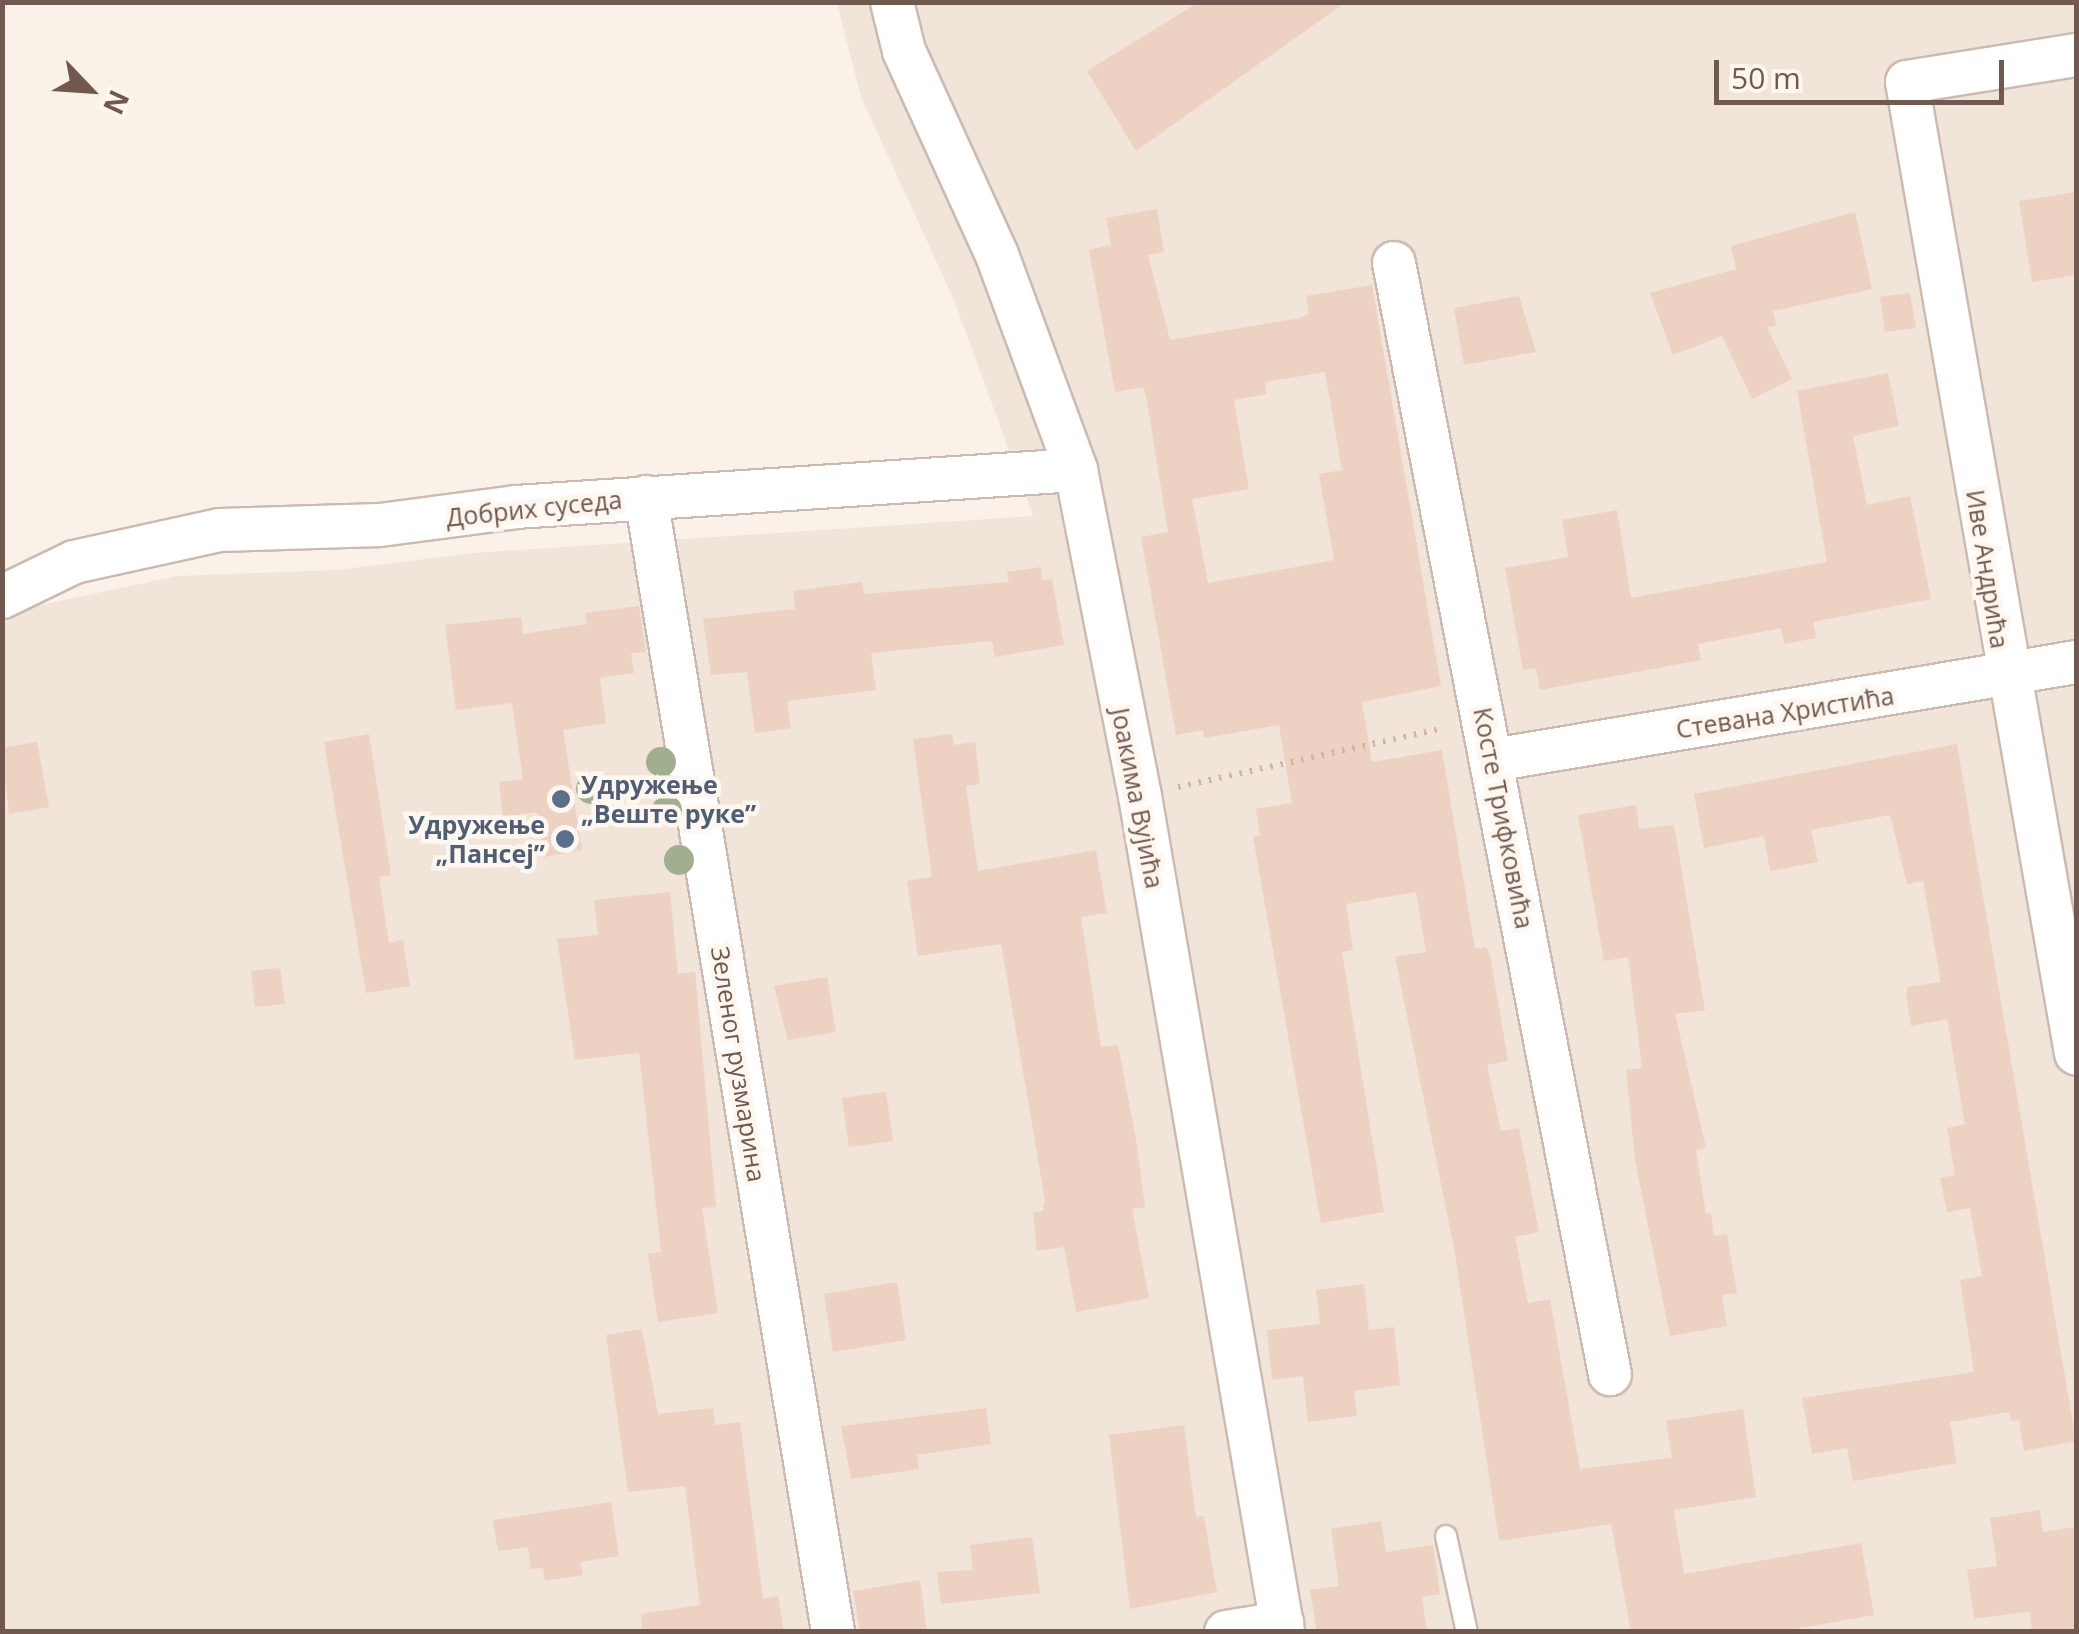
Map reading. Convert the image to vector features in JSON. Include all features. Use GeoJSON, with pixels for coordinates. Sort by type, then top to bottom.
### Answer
{"type":"FeatureCollection","features":[{"type":"Feature","properties":{"kind":"street","name":"Јоакима Вујића"},"geometry":{"type":"LineString","coordinates":[[892,2],[904,51],[997,255],[1076,470],[1140,796],[1282,1627],[1226,1632]]}},
{"type":"Feature","properties":{"kind":"street","name":"Иве Андрића"},"geometry":{"type":"LineString","coordinates":[[2076,55],[1907,82],[2006,675],[2076,1054]]}},
{"type":"Feature","properties":{"kind":"street","name":"Косте Трифковића"},"geometry":{"type":"LineString","coordinates":[[1394,262],[1610,1374]]}},
{"type":"Feature","properties":{"kind":"street","name":"Добрих суседа"},"geometry":{"type":"LineString","coordinates":[[2,597],[74,562],[220,530],[380,525],[646,497],[1076,470]]}},
{"type":"Feature","properties":{"kind":"street","name":"Зеленог рузмарина"},"geometry":{"type":"LineString","coordinates":[[646,497],[832,1632]]}},
{"type":"Feature","properties":{"kind":"street","name":"Стевана Христића"},"geometry":{"type":"LineString","coordinates":[[1493,760],[2076,662]]}},
{"type":"Feature","properties":{"kind":"lane"},"geometry":{"type":"LineString","coordinates":[[1446,1536],[1466,1632]]}},
{"type":"Feature","properties":{"kind":"path"},"geometry":{"type":"LineString","coordinates":[[1140,796],[1484,719]]}},
{"type":"Feature","properties":{"kind":"shaded area"},"geometry":{"type":"Polygon","coordinates":[[[837,3],[2076,3],[2076,1631],[3,1632],[3,621],[31,607],[177,576],[337,570],[473,553],[1033,516],[954,300],[861,97],[837,3]]]}},
{"type":"Feature","properties":{"kind":"building"},"geometry":{"type":"Polygon","coordinates":[[[1199,2],[1346,2],[1136,151],[1087,71],[1199,2]]]}},
{"type":"Feature","properties":{"kind":"building"},"geometry":{"type":"Polygon","coordinates":[[[2076,192],[2076,275],[2032,282],[2019,201],[2076,192]]]}},
{"type":"Feature","properties":{"kind":"building"},"geometry":{"type":"Polygon","coordinates":[[[1157,209],[1164,252],[1148,255],[1170,340],[1300,318],[1309,314],[1306,296],[1372,285],[1441,686],[1362,702],[1372,762],[1442,750],[1475,949],[1486,947],[1490,955],[1508,1061],[1487,1065],[1501,1131],[1519,1128],[1539,1232],[1515,1237],[1528,1303],[1550,1299],[1580,1469],[1672,1458],[1666,1421],[1743,1409],[1756,1497],[1674,1510],[1684,1574],[1861,1543],[1874,1615],[1778,1632],[1631,1632],[1611,1524],[1499,1541],[1454,1248],[1395,957],[1426,952],[1416,892],[1346,904],[1353,950],[1342,952],[1384,1212],[1321,1223],[1253,837],[1260,836],[1256,809],[1292,803],[1279,725],[1204,738],[1203,730],[1176,735],[1141,537],[1168,532],[1146,395],[1143,387],[1115,392],[1089,250],[1111,245],[1106,218],[1157,209]],[[1325,372],[1265,382],[1267,394],[1234,400],[1249,489],[1192,499],[1208,583],[1334,560],[1319,474],[1342,470],[1325,372]]]}},
{"type":"Feature","properties":{"kind":"building"},"geometry":{"type":"Polygon","coordinates":[[[1855,212],[1872,289],[1773,311],[1776,325],[1767,327],[1792,379],[1752,399],[1722,336],[1673,355],[1650,293],[1736,269],[1731,246],[1855,212]]]}},
{"type":"Feature","properties":{"kind":"building"},"geometry":{"type":"Polygon","coordinates":[[[1910,293],[1916,328],[1885,332],[1880,297],[1910,293]]]}},
{"type":"Feature","properties":{"kind":"building"},"geometry":{"type":"Polygon","coordinates":[[[1519,296],[1536,352],[1464,365],[1454,308],[1519,296]]]}},
{"type":"Feature","properties":{"kind":"building"},"geometry":{"type":"Polygon","coordinates":[[[1888,373],[1899,426],[1853,436],[1867,505],[1910,496],[1931,599],[1813,622],[1816,638],[1784,644],[1781,628],[1698,644],[1701,660],[1540,690],[1536,668],[1523,670],[1505,568],[1568,557],[1562,520],[1617,510],[1631,598],[1827,562],[1797,391],[1888,373]]]}},
{"type":"Feature","properties":{"kind":"building"},"geometry":{"type":"Polygon","coordinates":[[[1041,567],[1042,580],[1052,579],[1064,645],[995,657],[992,641],[871,653],[876,690],[787,701],[791,728],[755,733],[747,672],[711,675],[703,619],[795,609],[793,591],[862,582],[864,594],[1009,582],[1007,572],[1041,567]]]}},
{"type":"Feature","properties":{"kind":"building"},"geometry":{"type":"Polygon","coordinates":[[[639,606],[646,652],[631,653],[634,673],[600,678],[606,723],[563,730],[582,850],[544,857],[537,812],[503,817],[499,782],[523,779],[512,703],[456,710],[445,625],[521,617],[523,634],[587,624],[585,613],[639,606]]]}},
{"type":"Feature","properties":{"kind":"building"},"geometry":{"type":"Polygon","coordinates":[[[369,734],[391,875],[379,877],[389,943],[403,940],[410,986],[366,993],[324,742],[369,734]]]}},
{"type":"Feature","properties":{"kind":"building"},"geometry":{"type":"Polygon","coordinates":[[[952,734],[954,745],[975,742],[980,784],[966,786],[978,871],[1096,850],[1107,913],[1081,917],[1101,1047],[1118,1045],[1136,1139],[1145,1207],[1132,1209],[1149,1298],[1076,1312],[1064,1247],[1037,1251],[1033,1212],[1043,1211],[1045,1200],[1001,944],[918,956],[907,881],[932,877],[913,739],[952,734]]]}},
{"type":"Feature","properties":{"kind":"building"},"geometry":{"type":"Polygon","coordinates":[[[37,742],[49,807],[9,814],[2,748],[37,742]]]}},
{"type":"Feature","properties":{"kind":"building"},"geometry":{"type":"Polygon","coordinates":[[[1957,744],[2076,1441],[2024,1451],[2019,1420],[2011,1421],[2009,1412],[1950,1422],[1957,1463],[1853,1481],[1847,1448],[1812,1454],[1802,1398],[1974,1372],[1960,1280],[1982,1276],[1970,1208],[1947,1212],[1940,1178],[1955,1175],[1947,1128],[1965,1124],[1947,1019],[1911,1026],[1906,994],[1908,987],[1941,982],[1923,881],[1907,884],[1890,815],[1811,830],[1818,862],[1770,871],[1764,836],[1704,848],[1694,794],[1957,744]]]}},
{"type":"Feature","properties":{"kind":"building"},"geometry":{"type":"Polygon","coordinates":[[[1636,805],[1639,829],[1674,825],[1705,1010],[1675,1014],[1706,1148],[1696,1150],[1706,1214],[1711,1213],[1714,1236],[1727,1234],[1737,1293],[1722,1295],[1727,1326],[1670,1336],[1635,1160],[1626,1070],[1642,1068],[1628,957],[1604,961],[1578,815],[1636,805]]]}},
{"type":"Feature","properties":{"kind":"building"},"geometry":{"type":"Polygon","coordinates":[[[670,892],[678,974],[695,972],[716,1207],[702,1208],[718,1313],[658,1322],[648,1254],[661,1252],[639,1053],[575,1060],[557,939],[598,935],[594,900],[670,892]]]}},
{"type":"Feature","properties":{"kind":"building"},"geometry":{"type":"Polygon","coordinates":[[[280,968],[285,1004],[255,1007],[251,971],[280,968]]]}},
{"type":"Feature","properties":{"kind":"building"},"geometry":{"type":"Polygon","coordinates":[[[827,977],[836,1032],[788,1040],[774,986],[827,977]]]}},
{"type":"Feature","properties":{"kind":"building"},"geometry":{"type":"Polygon","coordinates":[[[886,1092],[893,1141],[849,1147],[842,1098],[886,1092]]]}},
{"type":"Feature","properties":{"kind":"building"},"geometry":{"type":"Polygon","coordinates":[[[897,1282],[906,1340],[833,1352],[824,1294],[897,1282]]]}},
{"type":"Feature","properties":{"kind":"building"},"geometry":{"type":"Polygon","coordinates":[[[1364,1284],[1369,1330],[1394,1327],[1400,1385],[1354,1391],[1357,1416],[1308,1422],[1303,1376],[1272,1380],[1267,1330],[1320,1324],[1316,1290],[1364,1284]]]}},
{"type":"Feature","properties":{"kind":"building"},"geometry":{"type":"Polygon","coordinates":[[[642,1329],[658,1414],[713,1408],[715,1425],[740,1422],[763,1599],[778,1596],[784,1632],[642,1632],[641,1614],[700,1605],[685,1486],[628,1492],[606,1335],[642,1329]]]}},
{"type":"Feature","properties":{"kind":"building"},"geometry":{"type":"Polygon","coordinates":[[[986,1408],[991,1444],[917,1455],[919,1469],[851,1479],[841,1426],[986,1408]]]}},
{"type":"Feature","properties":{"kind":"building"},"geometry":{"type":"Polygon","coordinates":[[[1184,1425],[1196,1517],[1204,1516],[1217,1592],[1130,1609],[1109,1435],[1184,1425]]]}},
{"type":"Feature","properties":{"kind":"building"},"geometry":{"type":"Polygon","coordinates":[[[611,1502],[619,1556],[580,1562],[583,1575],[545,1581],[543,1568],[531,1569],[528,1547],[498,1551],[493,1520],[611,1502]]]}},
{"type":"Feature","properties":{"kind":"building"},"geometry":{"type":"Polygon","coordinates":[[[2040,1510],[2043,1532],[2076,1527],[2076,1629],[2032,1632],[2030,1611],[1974,1619],[1967,1570],[1997,1566],[1990,1518],[2040,1510]]]}},
{"type":"Feature","properties":{"kind":"building"},"geometry":{"type":"Polygon","coordinates":[[[1381,1521],[1386,1552],[1433,1545],[1440,1594],[1422,1597],[1427,1632],[1317,1632],[1310,1590],[1339,1586],[1331,1529],[1381,1521]]]}},
{"type":"Feature","properties":{"kind":"building"},"geometry":{"type":"Polygon","coordinates":[[[1032,1537],[1040,1593],[941,1604],[937,1572],[973,1570],[970,1545],[1032,1537]]]}},
{"type":"Feature","properties":{"kind":"building"},"geometry":{"type":"Polygon","coordinates":[[[920,1580],[927,1632],[860,1632],[853,1591],[920,1580]]]}},
{"type":"Feature","properties":{"kind":"place","name":"Удружење „Веште руке”"},"geometry":{"type":"Point","coordinates":[561,799]}},
{"type":"Feature","properties":{"kind":"place","name":"Удружење „Пансеј”"},"geometry":{"type":"Point","coordinates":[565,839]}}]}
